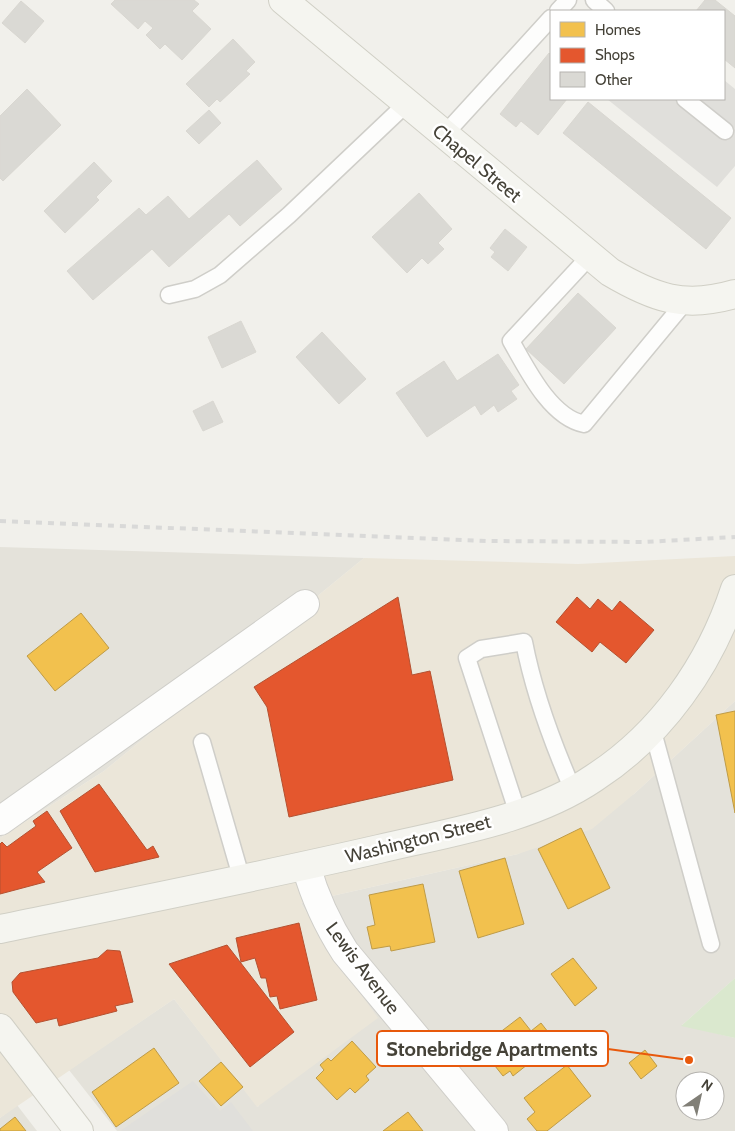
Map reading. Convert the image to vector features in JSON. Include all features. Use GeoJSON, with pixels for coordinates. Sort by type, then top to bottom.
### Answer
{"type":"FeatureCollection","features":[{"type":"Feature","properties":{"kind":"main road","name":"Chapel Street"},"geometry":{"type":"LineString","coordinates":[[282,0],[610,272],[636,287],[663,298],[685,302]]}},
{"type":"Feature","properties":{"kind":"main road"},"geometry":{"type":"LineString","coordinates":[[685,302],[711,301],[735,294]]}},
{"type":"Feature","properties":{"kind":"main road","name":"Washington Street"},"geometry":{"type":"LineString","coordinates":[[0,929],[242,880],[473,827],[518,814],[573,790],[594,779],[621,758],[680,700],[730,621],[735,589]]}},
{"type":"Feature","properties":{"kind":"main road"},"geometry":{"type":"LineString","coordinates":[[0,1028],[79,1131]]}},
{"type":"Feature","properties":{"kind":"street"},"geometry":{"type":"LineString","coordinates":[[0,821],[305,604]]}},
{"type":"Feature","properties":{"kind":"street","name":"Lewis Avenue"},"geometry":{"type":"LineString","coordinates":[[306,866],[314,896],[327,923],[345,952],[494,1131]]}},
{"type":"Feature","properties":{"kind":"lane"},"geometry":{"type":"LineString","coordinates":[[559,10],[568,0]]}},
{"type":"Feature","properties":{"kind":"lane"},"geometry":{"type":"LineString","coordinates":[[594,0],[605,10]]}},
{"type":"Feature","properties":{"kind":"lane"},"geometry":{"type":"LineString","coordinates":[[444,135],[550,19]]}},
{"type":"Feature","properties":{"kind":"lane"},"geometry":{"type":"LineString","coordinates":[[686,100],[725,131]]}},
{"type":"Feature","properties":{"kind":"lane"},"geometry":{"type":"LineString","coordinates":[[169,295],[195,289],[220,275],[289,215],[406,104]]}},
{"type":"Feature","properties":{"kind":"lane"},"geometry":{"type":"LineString","coordinates":[[589,256],[511,341],[536,385],[570,421],[584,424],[685,302]]}},
{"type":"Feature","properties":{"kind":"lane"},"geometry":{"type":"LineString","coordinates":[[518,814],[467,658],[481,650],[524,642],[530,675],[550,738],[573,790]]}},
{"type":"Feature","properties":{"kind":"lane"},"geometry":{"type":"LineString","coordinates":[[652,728],[711,944]]}},
{"type":"Feature","properties":{"kind":"lane"},"geometry":{"type":"LineString","coordinates":[[202,742],[242,880]]}},
{"type":"Feature","properties":{"kind":"shaded area"},"geometry":{"type":"Polygon","coordinates":[[[725,81],[735,89],[735,166],[717,187],[608,100],[725,100],[725,81]]]}},
{"type":"Feature","properties":{"kind":"shaded area"},"geometry":{"type":"Polygon","coordinates":[[[0,547],[364,558],[104,771],[0,838],[0,547]]]}},
{"type":"Feature","properties":{"kind":"shaded area"},"geometry":{"type":"Polygon","coordinates":[[[735,556],[735,701],[634,794],[592,829],[518,854],[301,903],[327,947],[378,1018],[257,1107],[174,999],[0,1118],[0,838],[104,771],[364,558],[578,564],[735,556]]]}},
{"type":"Feature","properties":{"kind":"shaded area"},"geometry":{"type":"Polygon","coordinates":[[[735,701],[735,978],[682,1025],[735,1038],[735,1131],[117,1131],[69,1070],[174,999],[258,1107],[327,947],[301,903],[518,854],[634,794],[735,701]]]}},
{"type":"Feature","properties":{"kind":"shaded area"},"geometry":{"type":"Polygon","coordinates":[[[193,1081],[220,1111],[231,1102],[253,1131],[120,1131],[193,1081]]]}},
{"type":"Feature","properties":{"kind":"shaded area"},"geometry":{"type":"Polygon","coordinates":[[[17,1105],[37,1131],[0,1131],[0,1118],[17,1105]]]}},
{"type":"Feature","properties":{"kind":"green space"},"geometry":{"type":"Polygon","coordinates":[[[735,978],[735,1038],[681,1026],[735,978]]]}},
{"type":"Feature","properties":{"kind":"building: Homes"},"geometry":{"type":"Polygon","coordinates":[[[81,613],[109,648],[55,691],[27,656],[81,613]]]}},
{"type":"Feature","properties":{"kind":"building: Homes"},"geometry":{"type":"Polygon","coordinates":[[[735,711],[735,813],[716,715],[735,711]]]}},
{"type":"Feature","properties":{"kind":"building: Homes"},"geometry":{"type":"Polygon","coordinates":[[[581,828],[610,888],[568,909],[538,849],[581,828]]]}},
{"type":"Feature","properties":{"kind":"building: Homes"},"geometry":{"type":"Polygon","coordinates":[[[505,858],[524,924],[478,938],[459,871],[505,858]]]}},
{"type":"Feature","properties":{"kind":"building: Homes"},"geometry":{"type":"Polygon","coordinates":[[[423,884],[435,942],[391,951],[390,946],[372,949],[367,927],[375,925],[369,895],[423,884]]]}},
{"type":"Feature","properties":{"kind":"building: Homes"},"geometry":{"type":"Polygon","coordinates":[[[573,958],[597,988],[575,1006],[551,974],[573,958]]]}},
{"type":"Feature","properties":{"kind":"building: Homes"},"geometry":{"type":"Polygon","coordinates":[[[520,1017],[531,1031],[541,1023],[556,1042],[513,1076],[510,1071],[503,1076],[491,1061],[497,1057],[486,1043],[520,1017]]]}},
{"type":"Feature","properties":{"kind":"building: Homes"},"geometry":{"type":"Polygon","coordinates":[[[352,1041],[376,1067],[366,1076],[369,1080],[355,1093],[350,1088],[337,1100],[316,1078],[324,1070],[320,1065],[328,1058],[331,1061],[352,1041]]]}},
{"type":"Feature","properties":{"kind":"building: Homes"},"geometry":{"type":"Polygon","coordinates":[[[154,1048],[179,1083],[116,1127],[92,1092],[154,1048]]]}},
{"type":"Feature","properties":{"kind":"building: Homes"},"geometry":{"type":"Polygon","coordinates":[[[645,1050],[657,1066],[641,1079],[629,1063],[645,1050]]]}},
{"type":"Feature","properties":{"kind":"building: Homes"},"geometry":{"type":"Polygon","coordinates":[[[221,1062],[243,1087],[221,1106],[199,1081],[221,1062]]]}},
{"type":"Feature","properties":{"kind":"building: Homes"},"geometry":{"type":"Polygon","coordinates":[[[567,1065],[591,1096],[547,1131],[537,1131],[527,1119],[535,1112],[524,1098],[567,1065]]]}},
{"type":"Feature","properties":{"kind":"building: Homes"},"geometry":{"type":"Polygon","coordinates":[[[408,1112],[423,1131],[383,1131],[408,1112]]]}},
{"type":"Feature","properties":{"kind":"building: Homes"},"geometry":{"type":"Polygon","coordinates":[[[15,1117],[26,1131],[0,1131],[0,1129],[15,1117]]]}},
{"type":"Feature","properties":{"kind":"building: Shops"},"geometry":{"type":"Polygon","coordinates":[[[398,597],[412,675],[430,671],[453,780],[289,817],[267,707],[254,687],[398,597]]]}},
{"type":"Feature","properties":{"kind":"building: Shops"},"geometry":{"type":"Polygon","coordinates":[[[577,597],[590,609],[598,599],[612,611],[620,601],[654,630],[626,663],[600,642],[592,652],[556,622],[577,597]]]}},
{"type":"Feature","properties":{"kind":"building: Shops"},"geometry":{"type":"Polygon","coordinates":[[[99,784],[147,850],[153,846],[159,857],[95,872],[60,811],[99,784]]]}},
{"type":"Feature","properties":{"kind":"building: Shops"},"geometry":{"type":"Polygon","coordinates":[[[47,811],[72,848],[37,872],[45,882],[0,894],[0,844],[2,842],[7,847],[36,826],[33,821],[47,811]]]}},
{"type":"Feature","properties":{"kind":"building: Shops"},"geometry":{"type":"Polygon","coordinates":[[[299,923],[317,1000],[280,1009],[277,996],[270,997],[266,978],[261,978],[255,958],[241,962],[236,938],[299,923]]]}},
{"type":"Feature","properties":{"kind":"building: Shops"},"geometry":{"type":"Polygon","coordinates":[[[227,945],[294,1032],[250,1067],[169,964],[227,945]]]}},
{"type":"Feature","properties":{"kind":"building: Shops"},"geometry":{"type":"Polygon","coordinates":[[[107,950],[120,951],[133,1002],[115,1006],[117,1011],[59,1026],[57,1018],[36,1023],[13,992],[12,982],[20,973],[98,958],[107,950]]]}},
{"type":"Feature","properties":{"kind":"building: Other"},"geometry":{"type":"Polygon","coordinates":[[[115,0],[194,0],[199,4],[192,11],[211,29],[182,60],[165,44],[160,49],[146,35],[153,28],[145,21],[138,29],[111,4],[115,0]]]}},
{"type":"Feature","properties":{"kind":"building: Other"},"geometry":{"type":"Polygon","coordinates":[[[705,0],[715,0],[735,16],[735,68],[725,60],[725,10],[697,10],[705,0]]]}},
{"type":"Feature","properties":{"kind":"building: Other"},"geometry":{"type":"Polygon","coordinates":[[[21,1],[44,21],[25,43],[2,23],[21,1]]]}},
{"type":"Feature","properties":{"kind":"building: Other"},"geometry":{"type":"Polygon","coordinates":[[[233,39],[255,62],[246,71],[250,74],[220,102],[217,99],[209,107],[186,84],[233,39]]]}},
{"type":"Feature","properties":{"kind":"building: Other"},"geometry":{"type":"Polygon","coordinates":[[[549,53],[550,100],[566,100],[538,135],[521,121],[516,127],[500,114],[549,53]]]}},
{"type":"Feature","properties":{"kind":"building: Other"},"geometry":{"type":"Polygon","coordinates":[[[27,89],[61,125],[3,181],[0,178],[0,116],[27,89]]]}},
{"type":"Feature","properties":{"kind":"building: Other"},"geometry":{"type":"Polygon","coordinates":[[[588,102],[731,218],[706,249],[563,133],[588,102]]]}},
{"type":"Feature","properties":{"kind":"building: Other"},"geometry":{"type":"Polygon","coordinates":[[[209,110],[221,123],[199,144],[186,131],[209,110]]]}},
{"type":"Feature","properties":{"kind":"building: Other"},"geometry":{"type":"Polygon","coordinates":[[[257,160],[282,189],[240,226],[229,214],[169,267],[152,249],[93,300],[67,271],[139,208],[146,215],[168,196],[189,219],[257,160]]]}},
{"type":"Feature","properties":{"kind":"building: Other"},"geometry":{"type":"Polygon","coordinates":[[[94,162],[112,181],[96,197],[99,200],[65,233],[44,211],[94,162]]]}},
{"type":"Feature","properties":{"kind":"building: Other"},"geometry":{"type":"Polygon","coordinates":[[[419,193],[452,229],[438,243],[444,249],[428,264],[422,258],[407,273],[372,237],[419,193]]]}},
{"type":"Feature","properties":{"kind":"building: Other"},"geometry":{"type":"Polygon","coordinates":[[[505,229],[527,247],[508,271],[491,257],[495,252],[490,248],[505,229]]]}},
{"type":"Feature","properties":{"kind":"building: Other"},"geometry":{"type":"Polygon","coordinates":[[[578,293],[616,328],[564,384],[526,349],[578,293]]]}},
{"type":"Feature","properties":{"kind":"building: Other"},"geometry":{"type":"Polygon","coordinates":[[[241,321],[256,352],[222,368],[208,337],[241,321]]]}},
{"type":"Feature","properties":{"kind":"building: Other"},"geometry":{"type":"Polygon","coordinates":[[[322,332],[366,379],[339,404],[296,357],[322,332]]]}},
{"type":"Feature","properties":{"kind":"building: Other"},"geometry":{"type":"Polygon","coordinates":[[[498,354],[519,385],[511,391],[517,399],[498,412],[494,405],[481,415],[475,405],[427,437],[396,393],[444,361],[457,381],[498,354]]]}},
{"type":"Feature","properties":{"kind":"building: Other"},"geometry":{"type":"Polygon","coordinates":[[[213,401],[223,422],[203,431],[193,411],[213,401]]]}},
{"type":"Feature","properties":{"kind":"railway"},"geometry":{"type":"LineString","coordinates":[[0,521],[488,541],[645,542],[735,537]]}},
{"type":"Feature","properties":{"kind":"place","name":"Stonebridge Apartments"},"geometry":{"type":"Point","coordinates":[689,1060]}}]}
